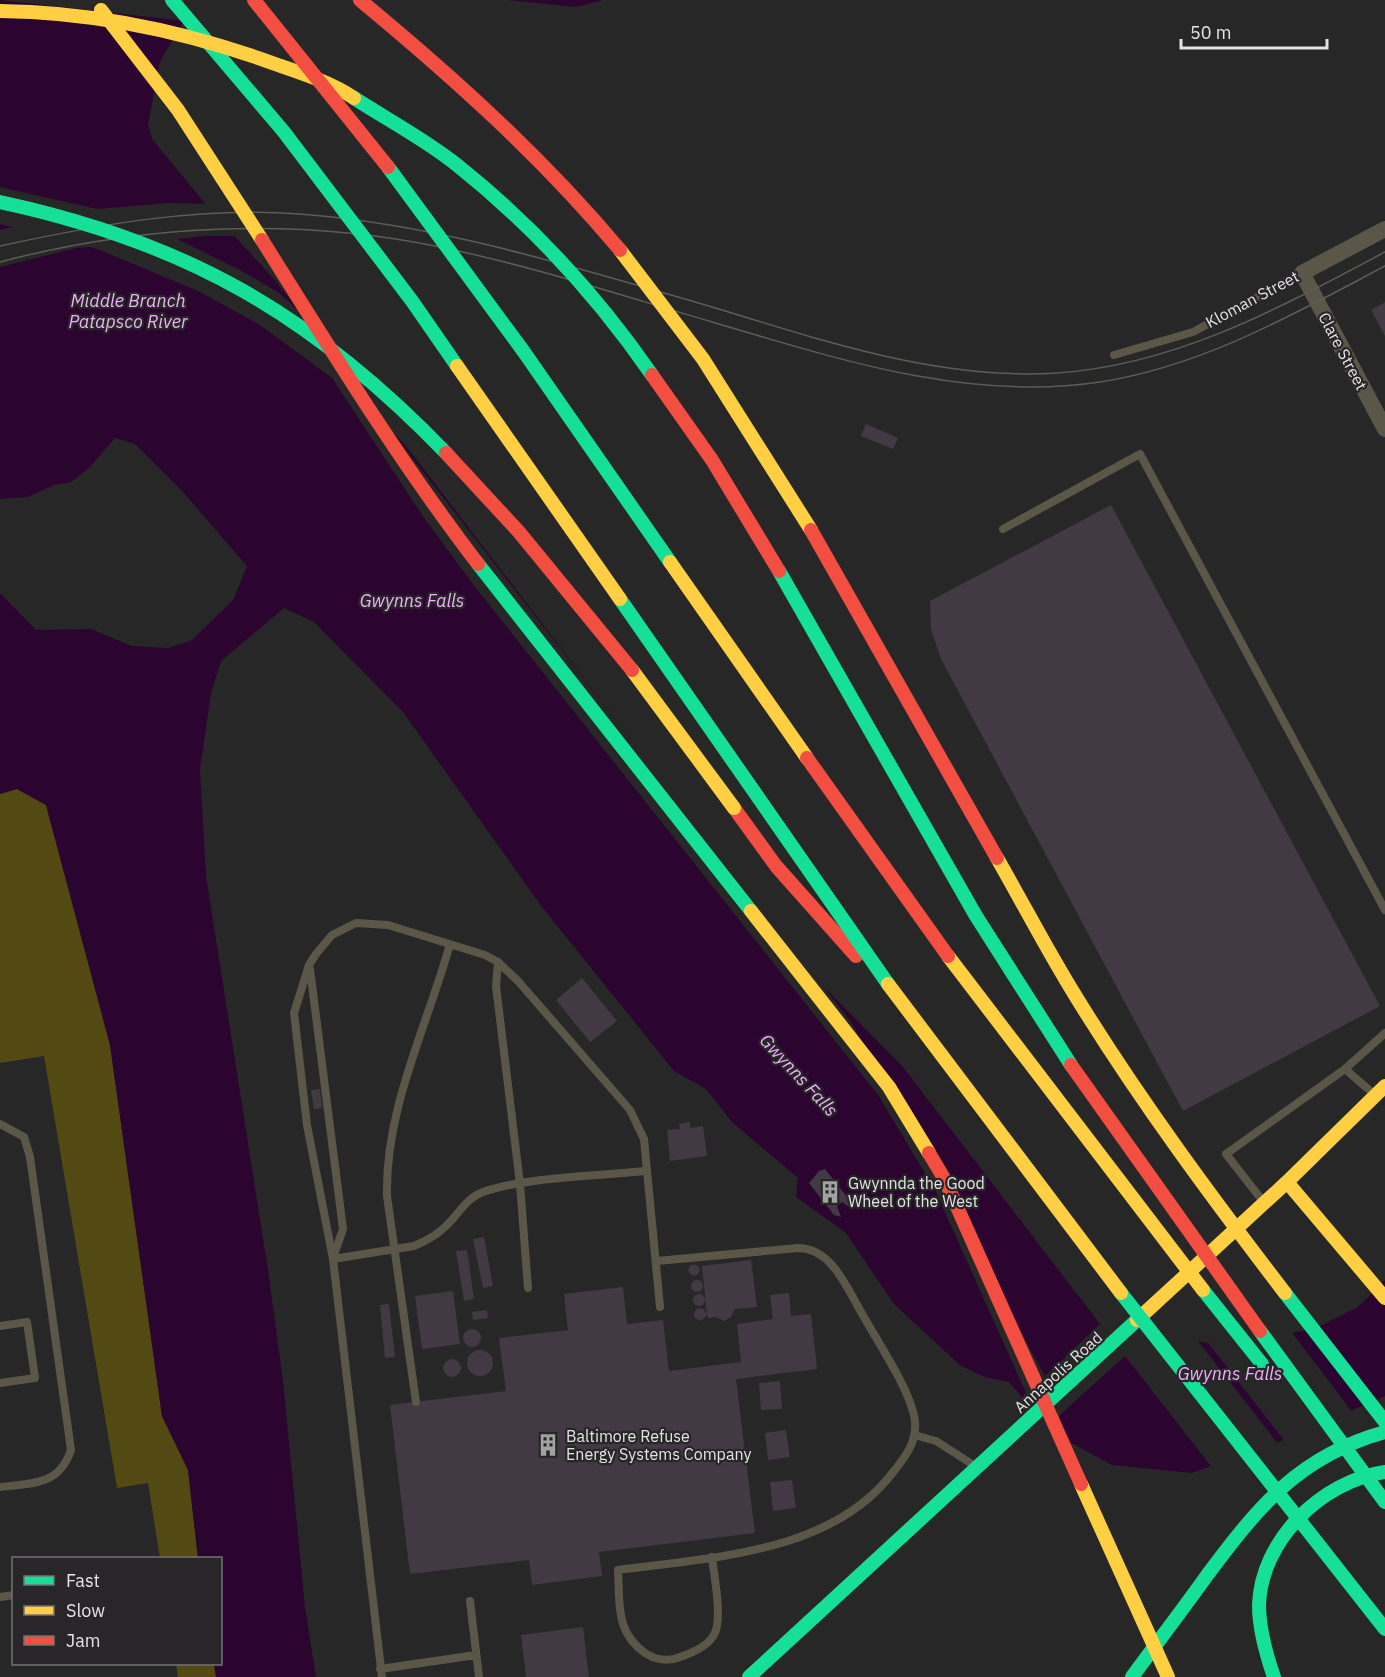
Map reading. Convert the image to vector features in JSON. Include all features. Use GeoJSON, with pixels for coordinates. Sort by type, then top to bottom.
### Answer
{"type":"FeatureCollection","features":[{"type":"Feature","properties":{"kind":"main road"},"geometry":{"type":"LineString","coordinates":[[94,0],[190,129],[360,398],[431,503],[548,656],[846,1029],[907,1115],[945,1180],[966,1224],[1122,1579],[1168,1677]]}},
{"type":"Feature","properties":{"kind":"main road"},"geometry":{"type":"LineString","coordinates":[[172,0],[284,132],[412,301],[914,1021],[1201,1398],[1385,1629]]}},
{"type":"Feature","properties":{"kind":"main road"},"geometry":{"type":"LineString","coordinates":[[254,0],[382,156],[466,269],[772,709],[945,950],[1114,1178],[1274,1379]]}},
{"type":"Feature","properties":{"kind":"main road"},"geometry":{"type":"LineString","coordinates":[[360,0],[442,68],[499,120],[571,193],[637,270],[692,344],[751,427],[807,521],[1077,999],[1124,1073],[1213,1200],[1385,1422]]}},
{"type":"Feature","properties":{"kind":"main road"},"geometry":{"type":"LineString","coordinates":[[0,11],[115,18],[202,39],[318,81],[369,107],[432,146],[498,199],[557,255],[608,315],[713,466],[765,549],[954,879],[1077,1074],[1135,1159],[1385,1502]]}},
{"type":"Feature","properties":{"kind":"main road"},"geometry":{"type":"LineString","coordinates":[[0,202],[121,234],[207,270],[294,322],[381,391],[454,462],[553,570],[648,690],[776,866],[914,1021]]}},
{"type":"Feature","properties":{"kind":"main road","name":"Annapolis Road"},"geometry":{"type":"LineString","coordinates":[[749,1677],[1153,1308],[1380,1091]]}},
{"type":"Feature","properties":{"kind":"main road"},"geometry":{"type":"LineString","coordinates":[[1287,1182],[1385,1298]]}},
{"type":"Feature","properties":{"kind":"main road"},"geometry":{"type":"LineString","coordinates":[[1304,1415],[1385,1516]]}},
{"type":"Feature","properties":{"kind":"main road"},"geometry":{"type":"LineString","coordinates":[[1132,1677],[1237,1536],[1266,1501],[1297,1472],[1325,1455],[1363,1438],[1385,1432]]}},
{"type":"Feature","properties":{"kind":"main road"},"geometry":{"type":"LineString","coordinates":[[1274,1677],[1265,1656],[1259,1624],[1259,1594],[1267,1561],[1282,1535],[1324,1497],[1342,1486],[1375,1473],[1385,1472]]}},
{"type":"Feature","properties":{"kind":"street","name":"Kloman Street"},"geometry":{"type":"LineString","coordinates":[[1302,273],[1385,229]]}},
{"type":"Feature","properties":{"kind":"street","name":"Clare Street"},"geometry":{"type":"LineString","coordinates":[[1302,273],[1385,429]]}},
{"type":"Feature","properties":{"kind":"lane","name":"Kloman Street"},"geometry":{"type":"LineString","coordinates":[[1114,355],[1193,332],[1302,273]]}},
{"type":"Feature","properties":{"kind":"lane"},"geometry":{"type":"LineString","coordinates":[[1003,529],[1140,454],[1385,910]]}},
{"type":"Feature","properties":{"kind":"lane"},"geometry":{"type":"LineString","coordinates":[[476,1655],[381,1673],[333,1259],[307,1125],[294,1013],[309,965],[332,935],[356,923],[388,925],[485,955],[498,962],[518,981],[630,1110],[647,1151],[645,1171],[657,1261],[660,1307]]}},
{"type":"Feature","properties":{"kind":"lane"},"geometry":{"type":"LineString","coordinates":[[416,1402],[387,1196],[386,1161],[413,1055],[450,944]]}},
{"type":"Feature","properties":{"kind":"lane"},"geometry":{"type":"LineString","coordinates":[[498,962],[496,986],[520,1184],[528,1288]]}},
{"type":"Feature","properties":{"kind":"lane"},"geometry":{"type":"LineString","coordinates":[[309,965],[343,1229],[333,1259]]}},
{"type":"Feature","properties":{"kind":"lane"},"geometry":{"type":"LineString","coordinates":[[1265,1203],[1226,1154],[1345,1069],[1385,1033]]}},
{"type":"Feature","properties":{"kind":"lane"},"geometry":{"type":"LineString","coordinates":[[1345,1069],[1380,1091]]}},
{"type":"Feature","properties":{"kind":"lane"},"geometry":{"type":"LineString","coordinates":[[0,1124],[24,1137],[30,1157],[71,1450],[66,1465],[44,1481],[0,1487]]}},
{"type":"Feature","properties":{"kind":"lane"},"geometry":{"type":"LineString","coordinates":[[333,1259],[414,1246],[447,1226],[458,1210],[481,1192],[520,1184],[645,1171]]}},
{"type":"Feature","properties":{"kind":"lane"},"geometry":{"type":"LineString","coordinates":[[657,1261],[798,1248],[811,1248],[820,1253],[834,1267],[909,1400],[915,1422],[909,1452],[892,1475],[857,1508],[808,1534],[760,1549],[618,1570],[621,1617],[631,1642],[654,1658],[672,1660],[698,1651],[714,1635],[717,1612],[712,1557]]}},
{"type":"Feature","properties":{"kind":"lane"},"geometry":{"type":"LineString","coordinates":[[0,1326],[27,1322],[35,1378],[0,1383]]}},
{"type":"Feature","properties":{"kind":"lane"},"geometry":{"type":"LineString","coordinates":[[914,1435],[936,1441],[978,1468]]}},
{"type":"Feature","properties":{"kind":"lane"},"geometry":{"type":"LineString","coordinates":[[470,1600],[479,1677]]}},
{"type":"Feature","properties":{"kind":"shaded area"},"geometry":{"type":"Polygon","coordinates":[[[17,789],[46,805],[110,1045],[162,1416],[188,1470],[198,1557],[160,1557],[148,1483],[117,1488],[44,1056],[0,1063],[0,794],[17,789]]]}},
{"type":"Feature","properties":{"kind":"shaded area"},"geometry":{"type":"Polygon","coordinates":[[[176,1665],[214,1665],[216,1677],[178,1677],[176,1665]]]}},
{"type":"Feature","properties":{"kind":"water"},"geometry":{"type":"Polygon","coordinates":[[[0,0],[184,21],[160,61],[148,124],[152,139],[208,207],[273,278],[419,463],[810,973],[902,1066],[1037,1220],[1165,1335],[1208,1343],[1312,1330],[1358,1307],[1385,1280],[1385,1396],[1281,1441],[1192,1473],[1112,1465],[1053,1433],[1009,1382],[985,1377],[961,1366],[894,1304],[846,1233],[796,1197],[798,1178],[732,1122],[706,1089],[674,1071],[542,907],[403,712],[314,622],[284,608],[221,661],[211,693],[200,769],[206,876],[269,1277],[283,1381],[305,1607],[316,1677],[216,1677],[214,1665],[222,1665],[222,1557],[198,1557],[188,1470],[162,1416],[110,1045],[46,805],[17,789],[0,794],[0,593],[36,630],[91,629],[132,646],[168,648],[191,641],[233,600],[247,566],[183,492],[135,444],[115,438],[88,469],[71,482],[54,485],[28,497],[0,499],[0,0]]]}},
{"type":"Feature","properties":{"kind":"water"},"geometry":{"type":"Polygon","coordinates":[[[507,0],[603,0],[576,7],[507,0]]]}},
{"type":"Feature","properties":{"kind":"pier"},"geometry":{"type":"Polygon","coordinates":[[[0,187],[97,209],[168,203],[209,204],[238,236],[177,239],[240,270],[278,292],[350,356],[419,458],[393,433],[851,1022],[1045,1376],[1100,1324],[886,1045],[1039,1218],[1167,1332],[1195,1337],[1279,1445],[1213,1469],[1125,1356],[1061,1414],[1051,1435],[1020,1399],[1026,1393],[935,1190],[878,1095],[475,587],[422,515],[332,378],[260,325],[198,291],[100,250],[90,247],[76,248],[0,267],[0,230],[12,227],[0,224],[0,187]]]}},
{"type":"Feature","properties":{"kind":"pier"},"geometry":{"type":"Polygon","coordinates":[[[1290,1330],[1353,1413],[1286,1443],[1205,1339],[1290,1330]]]}},
{"type":"Feature","properties":{"kind":"building"},"geometry":{"type":"Polygon","coordinates":[[[1385,302],[1385,336],[1371,310],[1385,302]]]}},
{"type":"Feature","properties":{"kind":"building"},"geometry":{"type":"Polygon","coordinates":[[[866,424],[898,438],[893,449],[861,436],[866,424]]]}},
{"type":"Feature","properties":{"kind":"building"},"geometry":{"type":"Polygon","coordinates":[[[1111,505],[1380,1006],[1183,1111],[941,659],[931,629],[930,601],[1111,505]]]}},
{"type":"Feature","properties":{"kind":"building"},"geometry":{"type":"Polygon","coordinates":[[[582,978],[617,1021],[590,1042],[556,1000],[582,978]]]}},
{"type":"Feature","properties":{"kind":"building"},"geometry":{"type":"Polygon","coordinates":[[[320,1089],[322,1108],[314,1109],[311,1090],[320,1089]]]}},
{"type":"Feature","properties":{"kind":"building"},"geometry":{"type":"Polygon","coordinates":[[[690,1122],[690,1128],[703,1126],[707,1156],[670,1161],[667,1130],[680,1129],[679,1124],[690,1122]]]}},
{"type":"Feature","properties":{"kind":"building","name":"Gwynnda the Good Wheel of the West"},"geometry":{"type":"Polygon","coordinates":[[[825,1169],[851,1202],[852,1209],[842,1202],[837,1206],[841,1217],[834,1215],[809,1183],[819,1171],[825,1169]]]}},
{"type":"Feature","properties":{"kind":"building"},"geometry":{"type":"Polygon","coordinates":[[[484,1237],[493,1286],[483,1288],[473,1239],[484,1237]]]}},
{"type":"Feature","properties":{"kind":"building"},"geometry":{"type":"Polygon","coordinates":[[[467,1250],[474,1299],[464,1301],[456,1251],[467,1250]]]}},
{"type":"Feature","properties":{"kind":"building"},"geometry":{"type":"Polygon","coordinates":[[[751,1260],[757,1307],[735,1309],[731,1317],[724,1321],[715,1317],[708,1318],[702,1266],[751,1260]]]}},
{"type":"Feature","properties":{"kind":"building"},"geometry":{"type":"Polygon","coordinates":[[[694,1264],[700,1270],[694,1276],[688,1270],[694,1264]]]}},
{"type":"Feature","properties":{"kind":"building"},"geometry":{"type":"Polygon","coordinates":[[[699,1280],[703,1286],[699,1292],[695,1292],[691,1284],[699,1280]]]}},
{"type":"Feature","properties":{"kind":"building"},"geometry":{"type":"Polygon","coordinates":[[[623,1287],[627,1324],[663,1320],[669,1371],[741,1362],[737,1324],[773,1319],[770,1295],[789,1293],[791,1316],[811,1314],[817,1369],[736,1379],[755,1533],[599,1552],[602,1576],[532,1585],[529,1560],[410,1574],[390,1405],[506,1391],[499,1338],[568,1330],[564,1294],[623,1287]]]}},
{"type":"Feature","properties":{"kind":"building"},"geometry":{"type":"Polygon","coordinates":[[[453,1291],[460,1344],[422,1349],[415,1296],[453,1291]]]}},
{"type":"Feature","properties":{"kind":"building"},"geometry":{"type":"Polygon","coordinates":[[[701,1294],[705,1300],[701,1306],[697,1306],[693,1298],[701,1294]]]}},
{"type":"Feature","properties":{"kind":"building"},"geometry":{"type":"Polygon","coordinates":[[[389,1304],[395,1357],[385,1358],[380,1305],[389,1304]]]}},
{"type":"Feature","properties":{"kind":"building"},"geometry":{"type":"Polygon","coordinates":[[[698,1308],[704,1309],[707,1315],[701,1321],[695,1318],[694,1312],[698,1308]]]}},
{"type":"Feature","properties":{"kind":"building"},"geometry":{"type":"Polygon","coordinates":[[[487,1310],[488,1318],[473,1320],[472,1312],[487,1310]]]}},
{"type":"Feature","properties":{"kind":"building"},"geometry":{"type":"Polygon","coordinates":[[[472,1329],[478,1332],[481,1338],[478,1344],[472,1347],[466,1344],[463,1338],[466,1332],[472,1329]]]}},
{"type":"Feature","properties":{"kind":"building"},"geometry":{"type":"Polygon","coordinates":[[[480,1350],[490,1353],[493,1363],[490,1373],[480,1376],[470,1373],[467,1363],[470,1353],[480,1350]]]}},
{"type":"Feature","properties":{"kind":"building"},"geometry":{"type":"Polygon","coordinates":[[[452,1359],[458,1362],[461,1368],[458,1374],[452,1377],[446,1374],[443,1368],[446,1362],[452,1359]]]}},
{"type":"Feature","properties":{"kind":"building"},"geometry":{"type":"Polygon","coordinates":[[[780,1381],[782,1409],[761,1410],[759,1383],[780,1381]]]}},
{"type":"Feature","properties":{"kind":"building"},"geometry":{"type":"Polygon","coordinates":[[[786,1430],[790,1457],[768,1460],[765,1433],[786,1430]]]}},
{"type":"Feature","properties":{"kind":"building"},"geometry":{"type":"Polygon","coordinates":[[[792,1480],[796,1508],[773,1511],[770,1482],[792,1480]]]}},
{"type":"Feature","properties":{"kind":"building"},"geometry":{"type":"Polygon","coordinates":[[[583,1627],[589,1677],[526,1677],[521,1635],[583,1627]]]}},
{"type":"Feature","properties":{"kind":"tram line"},"geometry":{"type":"LineString","coordinates":[[0,246],[74,231],[186,215],[261,212],[350,219],[498,247],[872,353],[918,363],[1010,374],[1057,373],[1101,368],[1186,346],[1267,312],[1385,252]]}},
{"type":"Feature","properties":{"kind":"tram line"},"geometry":{"type":"LineString","coordinates":[[0,262],[53,249],[107,240],[217,229],[327,231],[381,237],[435,246],[505,262],[855,363],[952,382],[1050,387],[1100,382],[1138,374],[1211,351],[1282,320],[1385,266]]}},
{"type":"Feature","properties":{"kind":"traffic: fast"},"geometry":{"type":"LineString","coordinates":[[172,0],[284,132],[412,301],[457,366]]}},
{"type":"Feature","properties":{"kind":"traffic: fast"},"geometry":{"type":"LineString","coordinates":[[354,98],[445,156],[511,212],[586,290],[652,375]]}},
{"type":"Feature","properties":{"kind":"traffic: fast"},"geometry":{"type":"LineString","coordinates":[[388,167],[524,352],[670,562]]}},
{"type":"Feature","properties":{"kind":"traffic: fast"},"geometry":{"type":"LineString","coordinates":[[0,202],[67,219],[130,239],[188,263],[244,291],[296,324],[347,362],[397,405],[446,453]]}},
{"type":"Feature","properties":{"kind":"traffic: fast"},"geometry":{"type":"LineString","coordinates":[[478,564],[751,911]]}},
{"type":"Feature","properties":{"kind":"traffic: fast"},"geometry":{"type":"LineString","coordinates":[[779,571],[976,916],[1071,1065]]}},
{"type":"Feature","properties":{"kind":"traffic: fast"},"geometry":{"type":"LineString","coordinates":[[620,599],[888,984]]}},
{"type":"Feature","properties":{"kind":"traffic: fast"},"geometry":{"type":"LineString","coordinates":[[1203,1290],[1262,1364]]}},
{"type":"Feature","properties":{"kind":"traffic: fast"},"geometry":{"type":"LineString","coordinates":[[1121,1293],[1385,1629]]}},
{"type":"Feature","properties":{"kind":"traffic: fast"},"geometry":{"type":"LineString","coordinates":[[1285,1293],[1385,1422]]}},
{"type":"Feature","properties":{"kind":"traffic: fast"},"geometry":{"type":"LineString","coordinates":[[749,1677],[1137,1320]]}},
{"type":"Feature","properties":{"kind":"traffic: fast"},"geometry":{"type":"LineString","coordinates":[[1260,1331],[1385,1502]]}},
{"type":"Feature","properties":{"kind":"traffic: fast"},"geometry":{"type":"LineString","coordinates":[[1132,1677],[1245,1526],[1283,1486],[1328,1455],[1355,1442],[1385,1432]]}},
{"type":"Feature","properties":{"kind":"traffic: fast"},"geometry":{"type":"LineString","coordinates":[[1274,1677],[1260,1624],[1259,1605],[1262,1581],[1271,1558],[1283,1537],[1318,1501],[1339,1487],[1385,1472]]}},
{"type":"Feature","properties":{"kind":"traffic: slow"},"geometry":{"type":"LineString","coordinates":[[101,10],[178,110],[262,240]]}},
{"type":"Feature","properties":{"kind":"traffic: slow"},"geometry":{"type":"LineString","coordinates":[[0,11],[71,15],[176,34],[244,53],[298,72],[327,83],[354,98]]}},
{"type":"Feature","properties":{"kind":"traffic: slow"},"geometry":{"type":"LineString","coordinates":[[620,250],[703,359],[811,530]]}},
{"type":"Feature","properties":{"kind":"traffic: slow"},"geometry":{"type":"LineString","coordinates":[[457,366],[620,599]]}},
{"type":"Feature","properties":{"kind":"traffic: slow"},"geometry":{"type":"LineString","coordinates":[[670,562],[807,758]]}},
{"type":"Feature","properties":{"kind":"traffic: slow"},"geometry":{"type":"LineString","coordinates":[[632,670],[734,808]]}},
{"type":"Feature","properties":{"kind":"traffic: slow"},"geometry":{"type":"LineString","coordinates":[[997,858],[1067,983],[1127,1076],[1204,1186],[1285,1293]]}},
{"type":"Feature","properties":{"kind":"traffic: slow"},"geometry":{"type":"LineString","coordinates":[[751,911],[889,1087],[929,1153]]}},
{"type":"Feature","properties":{"kind":"traffic: slow"},"geometry":{"type":"LineString","coordinates":[[948,956],[1203,1290]]}},
{"type":"Feature","properties":{"kind":"traffic: slow"},"geometry":{"type":"LineString","coordinates":[[888,984],[1121,1293]]}},
{"type":"Feature","properties":{"kind":"traffic: slow"},"geometry":{"type":"LineString","coordinates":[[1287,1182],[1385,1086]]}},
{"type":"Feature","properties":{"kind":"traffic: slow"},"geometry":{"type":"LineString","coordinates":[[1137,1320],[1287,1182],[1385,1298]]}},
{"type":"Feature","properties":{"kind":"traffic: slow"},"geometry":{"type":"LineString","coordinates":[[1081,1484],[1168,1677]]}},
{"type":"Feature","properties":{"kind":"traffic: jam"},"geometry":{"type":"LineString","coordinates":[[254,0],[388,167]]}},
{"type":"Feature","properties":{"kind":"traffic: jam"},"geometry":{"type":"LineString","coordinates":[[360,0],[496,119],[560,183],[620,250]]}},
{"type":"Feature","properties":{"kind":"traffic: jam"},"geometry":{"type":"LineString","coordinates":[[262,240],[393,445],[478,564]]}},
{"type":"Feature","properties":{"kind":"traffic: jam"},"geometry":{"type":"LineString","coordinates":[[652,375],[712,460],[779,571]]}},
{"type":"Feature","properties":{"kind":"traffic: jam"},"geometry":{"type":"LineString","coordinates":[[446,453],[519,532],[632,670]]}},
{"type":"Feature","properties":{"kind":"traffic: jam"},"geometry":{"type":"LineString","coordinates":[[811,530],[997,858]]}},
{"type":"Feature","properties":{"kind":"traffic: jam"},"geometry":{"type":"LineString","coordinates":[[807,758],[948,956]]}},
{"type":"Feature","properties":{"kind":"traffic: jam"},"geometry":{"type":"LineString","coordinates":[[734,808],[776,866],[856,956]]}},
{"type":"Feature","properties":{"kind":"traffic: jam"},"geometry":{"type":"LineString","coordinates":[[1071,1065],[1260,1331]]}},
{"type":"Feature","properties":{"kind":"traffic: jam"},"geometry":{"type":"LineString","coordinates":[[929,1153],[945,1180],[1081,1484]]}},
{"type":"Feature","properties":{"kind":"place","name":"Gwynnda the Good Wheel of the West"},"geometry":{"type":"Point","coordinates":[830,1192]}},
{"type":"Feature","properties":{"kind":"place","name":"Baltimore Refuse Energy Systems Company"},"geometry":{"type":"Point","coordinates":[548,1445]}},
{"type":"Feature","properties":{"kind":"water label","name":"Middle Branch Patapsco River"},"geometry":{"type":"Point","coordinates":[128,310]}},
{"type":"Feature","properties":{"kind":"water label","name":"Gwynns Falls"},"geometry":{"type":"Point","coordinates":[412,600]}},
{"type":"Feature","properties":{"kind":"water label","name":"Gwynns Falls"},"geometry":{"type":"Point","coordinates":[799,1075]}},
{"type":"Feature","properties":{"kind":"water label","name":"Gwynns Falls"},"geometry":{"type":"Point","coordinates":[1230,1373]}}]}
